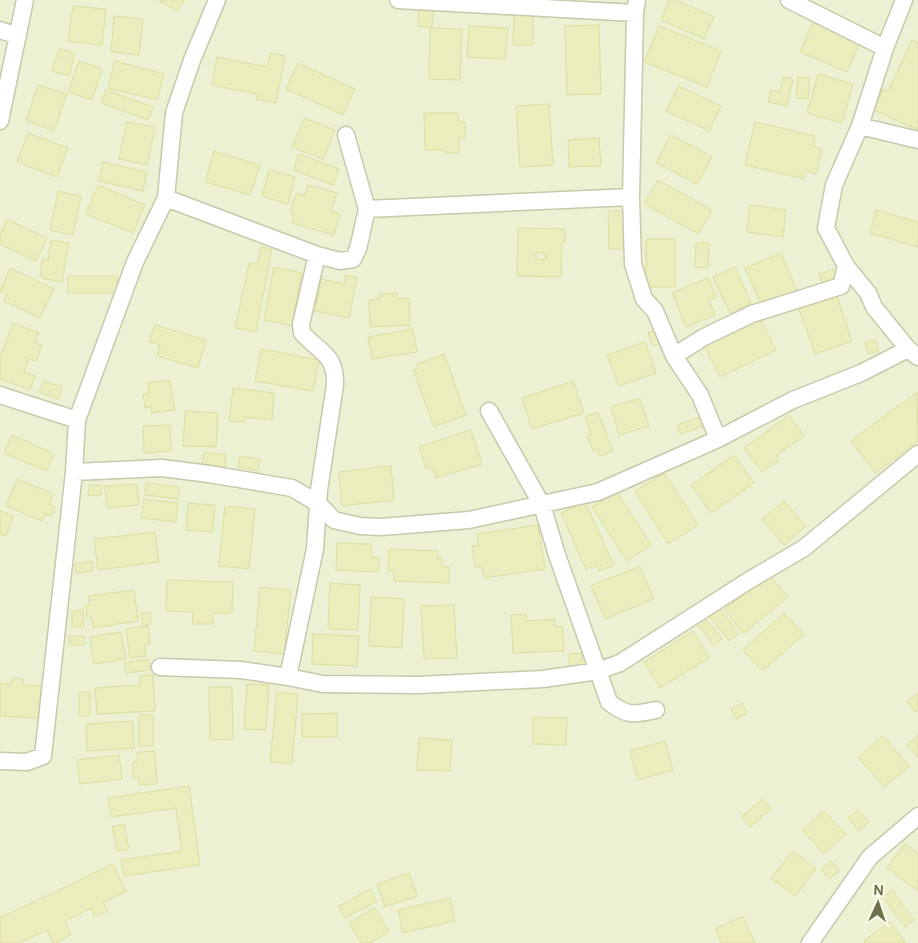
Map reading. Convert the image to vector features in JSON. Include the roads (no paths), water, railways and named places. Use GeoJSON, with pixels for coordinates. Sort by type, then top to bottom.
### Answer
{"type":"FeatureCollection","features":[{"type":"Feature","properties":{"kind":"street"},"geometry":{"type":"LineString","coordinates":[[0,121],[25,0]]}},
{"type":"Feature","properties":{"kind":"street"},"geometry":{"type":"LineString","coordinates":[[0,761],[27,762],[43,756],[74,472],[76,420],[135,262],[166,198],[174,114],[192,60],[217,0]]}},
{"type":"Feature","properties":{"kind":"street"},"geometry":{"type":"LineString","coordinates":[[398,0],[636,6]]}},
{"type":"Feature","properties":{"kind":"street"},"geometry":{"type":"LineString","coordinates":[[621,0],[636,6]]}},
{"type":"Feature","properties":{"kind":"street"},"geometry":{"type":"LineString","coordinates":[[789,0],[885,48]]}},
{"type":"Feature","properties":{"kind":"street"},"geometry":{"type":"LineString","coordinates":[[74,472],[162,468],[292,488],[319,504],[334,520],[360,526],[381,527],[469,520],[598,492],[718,439],[793,400],[913,353],[874,307],[868,294],[846,266],[826,228],[834,185],[860,126],[885,48],[904,0]]}},
{"type":"Feature","properties":{"kind":"street"},"geometry":{"type":"LineString","coordinates":[[636,6],[631,198],[633,264],[644,299],[654,311],[674,356],[700,395],[718,439]]}},
{"type":"Feature","properties":{"kind":"street"},"geometry":{"type":"LineString","coordinates":[[0,30],[18,36]]}},
{"type":"Feature","properties":{"kind":"street"},"geometry":{"type":"LineString","coordinates":[[860,126],[918,140]]}},
{"type":"Feature","properties":{"kind":"street"},"geometry":{"type":"LineString","coordinates":[[166,198],[317,255],[340,261],[353,259],[358,250],[367,209],[346,135]]}},
{"type":"Feature","properties":{"kind":"street"},"geometry":{"type":"LineString","coordinates":[[367,209],[631,198]]}},
{"type":"Feature","properties":{"kind":"street"},"geometry":{"type":"LineString","coordinates":[[288,677],[315,549],[319,490],[336,373],[333,362],[302,333],[301,324],[317,255]]}},
{"type":"Feature","properties":{"kind":"street"},"geometry":{"type":"LineString","coordinates":[[674,356],[704,337],[752,314],[841,286],[846,266]]}},
{"type":"Feature","properties":{"kind":"street"},"geometry":{"type":"LineString","coordinates":[[0,396],[76,420]]}},
{"type":"Feature","properties":{"kind":"street"},"geometry":{"type":"LineString","coordinates":[[489,411],[542,504],[556,555],[609,702],[621,712],[640,714],[656,710]]}},
{"type":"Feature","properties":{"kind":"street"},"geometry":{"type":"LineString","coordinates":[[160,667],[241,670],[323,684],[419,685],[543,679],[598,671],[620,663],[748,581],[804,548],[918,454]]}},
{"type":"Feature","properties":{"kind":"street"},"geometry":{"type":"LineString","coordinates":[[810,943],[870,857],[918,816]]}}]}
